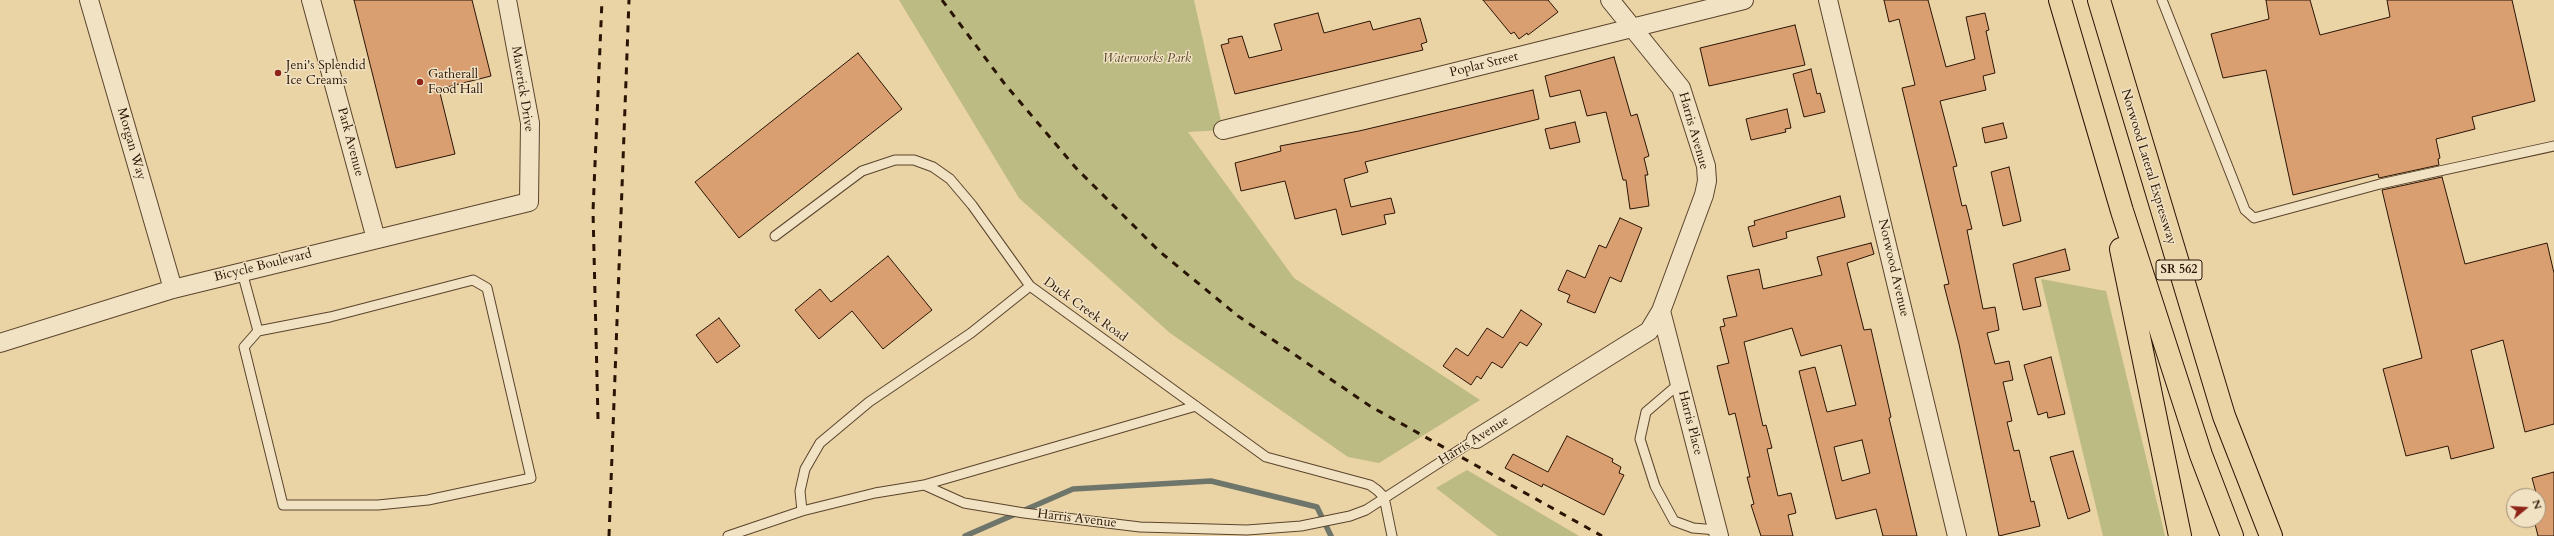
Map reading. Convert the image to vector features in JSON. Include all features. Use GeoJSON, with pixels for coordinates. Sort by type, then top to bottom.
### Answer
{"type":"FeatureCollection","features":[{"type":"Feature","properties":{"kind":"highway","name":"SR 562"},"geometry":{"type":"LineString","coordinates":[[2060,0],[2093,117],[2201,455],[2232,536]]}},
{"type":"Feature","properties":{"kind":"highway","name":"Norwood Lateral Expressway"},"geometry":{"type":"LineString","coordinates":[[2099,0],[2224,416],[2271,536]]}},
{"type":"Feature","properties":{"kind":"highway"},"geometry":{"type":"LineString","coordinates":[[2093,117],[2180,536]]}},
{"type":"Feature","properties":{"kind":"street","name":"Morgan Way"},"geometry":{"type":"LineString","coordinates":[[89,0],[173,289]]}},
{"type":"Feature","properties":{"kind":"street","name":"Park Avenue"},"geometry":{"type":"LineString","coordinates":[[311,0],[376,238]]}},
{"type":"Feature","properties":{"kind":"street","name":"Maverick Drive"},"geometry":{"type":"LineString","coordinates":[[507,0],[530,123],[529,202]]}},
{"type":"Feature","properties":{"kind":"street","name":"Harris Avenue"},"geometry":{"type":"LineString","coordinates":[[1476,439],[1649,331],[1661,311],[1704,195],[1706,166],[1681,88],[1610,0]]}},
{"type":"Feature","properties":{"kind":"street","name":"Poplar Street"},"geometry":{"type":"LineString","coordinates":[[1223,130],[1744,0]]}},
{"type":"Feature","properties":{"kind":"street","name":"Norwood Avenue"},"geometry":{"type":"LineString","coordinates":[[1828,0],[1957,536]]}},
{"type":"Feature","properties":{"kind":"street","name":"Bicycle Boulevard"},"geometry":{"type":"LineString","coordinates":[[0,343],[173,289],[376,238],[529,202]]}},
{"type":"Feature","properties":{"kind":"street","name":"Harris Place"},"geometry":{"type":"LineString","coordinates":[[1661,311],[1718,533]]}},
{"type":"Feature","properties":{"kind":"lane"},"geometry":{"type":"LineString","coordinates":[[2163,2],[2245,210],[2254,218],[2380,184],[2554,146]]}},
{"type":"Feature","properties":{"kind":"lane"},"geometry":{"type":"LineString","coordinates":[[775,236],[862,171],[895,160],[914,160],[933,167],[950,179],[972,205],[1030,286]]}},
{"type":"Feature","properties":{"kind":"lane"},"geometry":{"type":"LineString","coordinates":[[242,272],[258,331]]}},
{"type":"Feature","properties":{"kind":"lane"},"geometry":{"type":"LineString","coordinates":[[473,280],[487,288],[532,478],[421,501],[378,505],[283,505],[244,347],[258,331],[330,317],[473,280]]}},
{"type":"Feature","properties":{"kind":"lane","name":"Duck Creek Road"},"geometry":{"type":"LineString","coordinates":[[802,511],[800,491],[805,469],[820,443],[869,402],[971,333],[1030,286],[1266,457],[1370,485],[1384,497]]}},
{"type":"Feature","properties":{"kind":"lane"},"geometry":{"type":"LineString","coordinates":[[1680,383],[1646,412],[1640,439],[1655,486],[1674,520],[1693,528],[1718,533]]}},
{"type":"Feature","properties":{"kind":"lane"},"geometry":{"type":"LineString","coordinates":[[728,536],[802,511],[875,493],[924,485],[1196,406]]}},
{"type":"Feature","properties":{"kind":"lane","name":"Harris Avenue"},"geometry":{"type":"LineString","coordinates":[[924,485],[964,503],[1024,513],[1140,527],[1247,530],[1301,526],[1350,516],[1366,510],[1476,439]]}},
{"type":"Feature","properties":{"kind":"lane"},"geometry":{"type":"LineString","coordinates":[[1384,497],[1392,536]]}},
{"type":"Feature","properties":{"kind":"green space","name":"Waterworks Park"},"geometry":{"type":"Polygon","coordinates":[[[899,0],[1194,0],[1223,130],[1188,132],[1294,278],[1480,400],[1379,463],[1348,457],[1170,333],[1019,198],[899,0]]]}},
{"type":"Feature","properties":{"kind":"green space"},"geometry":{"type":"Polygon","coordinates":[[[2041,279],[2106,291],[2165,536],[2103,536],[2041,279]]]}},
{"type":"Feature","properties":{"kind":"green space"},"geometry":{"type":"Polygon","coordinates":[[[1467,470],[1579,536],[1498,536],[1436,488],[1467,470]]]}},
{"type":"Feature","properties":{"kind":"building","name":"Gatherall Food Hall"},"geometry":{"type":"Polygon","coordinates":[[[354,0],[472,0],[491,76],[439,89],[455,154],[396,168],[354,0]]]}},
{"type":"Feature","properties":{"kind":"building"},"geometry":{"type":"Polygon","coordinates":[[[1483,0],[1548,0],[1558,12],[1528,35],[1527,33],[1519,39],[1514,32],[1511,34],[1483,0]]]}},
{"type":"Feature","properties":{"kind":"building"},"geometry":{"type":"Polygon","coordinates":[[[1884,0],[1928,0],[1946,67],[1975,59],[1966,17],[1985,13],[1989,30],[1986,31],[1995,73],[1983,76],[1986,90],[1940,101],[1957,166],[1953,167],[1962,206],[1966,205],[1972,229],[1967,230],[1983,309],[1995,307],[1999,330],[1987,333],[1995,364],[2009,361],[2013,380],[2003,382],[2012,421],[2007,422],[2014,451],[2019,450],[2031,502],[2034,501],[2040,526],[1999,536],[1959,344],[1944,285],[1949,284],[1902,88],[1915,85],[1899,19],[1889,22],[1884,0]]]}},
{"type":"Feature","properties":{"kind":"building"},"geometry":{"type":"Polygon","coordinates":[[[2266,0],[2310,0],[2320,35],[2390,17],[2387,0],[2512,0],[2535,101],[2472,117],[2475,129],[2436,139],[2440,158],[2438,159],[2439,165],[2379,178],[2378,174],[2293,195],[2266,70],[2223,78],[2211,34],[2269,19],[2266,0]]]}},
{"type":"Feature","properties":{"kind":"building"},"geometry":{"type":"Polygon","coordinates":[[[1318,13],[1324,33],[1370,21],[1373,30],[1420,18],[1427,42],[1421,44],[1423,50],[1235,94],[1221,45],[1229,43],[1228,39],[1242,36],[1249,58],[1282,50],[1274,24],[1318,13]]]}},
{"type":"Feature","properties":{"kind":"building"},"geometry":{"type":"Polygon","coordinates":[[[1795,25],[1805,65],[1709,86],[1700,48],[1795,25]]]}},
{"type":"Feature","properties":{"kind":"building"},"geometry":{"type":"Polygon","coordinates":[[[858,53],[902,109],[739,238],[695,182],[858,53]]]}},
{"type":"Feature","properties":{"kind":"building"},"geometry":{"type":"Polygon","coordinates":[[[1614,57],[1631,116],[1637,114],[1649,156],[1644,158],[1648,175],[1645,175],[1649,206],[1630,209],[1626,180],[1623,180],[1606,112],[1587,116],[1580,90],[1550,97],[1545,76],[1614,57]]]}},
{"type":"Feature","properties":{"kind":"building"},"geometry":{"type":"Polygon","coordinates":[[[1811,69],[1817,94],[1820,93],[1825,112],[1804,117],[1793,74],[1811,69]]]}},
{"type":"Feature","properties":{"kind":"building"},"geometry":{"type":"Polygon","coordinates":[[[1533,90],[1539,119],[1365,162],[1368,172],[1344,179],[1351,207],[1391,198],[1395,213],[1384,215],[1386,224],[1342,235],[1336,209],[1295,219],[1285,181],[1241,191],[1235,163],[1281,151],[1280,146],[1359,131],[1533,90]]]}},
{"type":"Feature","properties":{"kind":"building"},"geometry":{"type":"Polygon","coordinates":[[[1787,109],[1791,128],[1785,129],[1786,132],[1751,140],[1746,119],[1787,109]]]}},
{"type":"Feature","properties":{"kind":"building"},"geometry":{"type":"Polygon","coordinates":[[[1575,122],[1580,142],[1550,149],[1545,129],[1575,122]]]}},
{"type":"Feature","properties":{"kind":"building"},"geometry":{"type":"Polygon","coordinates":[[[2003,123],[2007,138],[1985,143],[1982,128],[2003,123]]]}},
{"type":"Feature","properties":{"kind":"building"},"geometry":{"type":"Polygon","coordinates":[[[2009,167],[2021,221],[2003,226],[1991,172],[2009,167]]]}},
{"type":"Feature","properties":{"kind":"building"},"geometry":{"type":"Polygon","coordinates":[[[2442,177],[2465,264],[2547,243],[2554,273],[2554,424],[2525,432],[2503,340],[2471,350],[2494,448],[2451,459],[2448,446],[2406,456],[2383,369],[2422,358],[2382,190],[2442,177]]]}},
{"type":"Feature","properties":{"kind":"building"},"geometry":{"type":"Polygon","coordinates":[[[1840,196],[1845,217],[1786,232],[1787,238],[1753,247],[1748,227],[1755,225],[1754,221],[1840,196]]]}},
{"type":"Feature","properties":{"kind":"building"},"geometry":{"type":"Polygon","coordinates":[[[1620,218],[1642,228],[1621,282],[1610,277],[1595,313],[1567,302],[1570,295],[1558,290],[1567,270],[1585,278],[1599,245],[1606,248],[1620,218]]]}},
{"type":"Feature","properties":{"kind":"building"},"geometry":{"type":"Polygon","coordinates":[[[1871,243],[1874,254],[1847,263],[1864,330],[1871,329],[1891,417],[1889,418],[1917,536],[1883,536],[1876,509],[1836,519],[1799,371],[1815,367],[1827,412],[1856,405],[1841,345],[1801,356],[1792,328],[1744,342],[1763,426],[1766,425],[1772,448],[1767,449],[1778,496],[1791,493],[1796,513],[1788,515],[1793,536],[1761,536],[1751,505],[1754,504],[1747,477],[1750,477],[1735,413],[1729,415],[1717,366],[1729,363],[1720,327],[1725,326],[1723,319],[1737,316],[1727,276],[1759,269],[1763,289],[1822,275],[1817,257],[1871,243]],[[1862,440],[1834,447],[1842,481],[1870,473],[1862,440]]]}},
{"type":"Feature","properties":{"kind":"building"},"geometry":{"type":"Polygon","coordinates":[[[2065,249],[2070,270],[2035,278],[2041,306],[2023,310],[2013,264],[2065,249]]]}},
{"type":"Feature","properties":{"kind":"building"},"geometry":{"type":"Polygon","coordinates":[[[888,256],[932,310],[883,349],[852,311],[819,339],[795,310],[820,289],[831,302],[888,256]]]}},
{"type":"Feature","properties":{"kind":"building"},"geometry":{"type":"Polygon","coordinates":[[[1521,310],[1542,324],[1527,346],[1520,342],[1502,368],[1492,362],[1481,379],[1477,376],[1471,385],[1443,366],[1456,348],[1468,356],[1487,328],[1503,338],[1521,310]]]}},
{"type":"Feature","properties":{"kind":"building"},"geometry":{"type":"Polygon","coordinates":[[[719,318],[740,346],[717,363],[696,335],[719,318]]]}},
{"type":"Feature","properties":{"kind":"building"},"geometry":{"type":"Polygon","coordinates":[[[2051,357],[2065,414],[2048,418],[2047,412],[2038,415],[2024,365],[2051,357]]]}},
{"type":"Feature","properties":{"kind":"building"},"geometry":{"type":"Polygon","coordinates":[[[1567,436],[1613,459],[1612,462],[1621,467],[1619,473],[1624,475],[1604,515],[1543,484],[1542,487],[1505,468],[1513,454],[1548,472],[1567,436]]]}},
{"type":"Feature","properties":{"kind":"building"},"geometry":{"type":"Polygon","coordinates":[[[2073,451],[2090,511],[2068,519],[2050,457],[2073,451]]]}},
{"type":"Feature","properties":{"kind":"building"},"geometry":{"type":"Polygon","coordinates":[[[2554,472],[2554,536],[2538,536],[2536,528],[2546,528],[2546,488],[2535,488],[2532,478],[2554,472]]]}},
{"type":"Feature","properties":{"kind":"waterway"},"geometry":{"type":"LineString","coordinates":[[965,536],[1073,489],[1211,481],[1317,507],[1331,536]]}},
{"type":"Feature","properties":{"kind":"railway"},"geometry":{"type":"LineString","coordinates":[[598,419],[593,211],[602,0]]}},
{"type":"Feature","properties":{"kind":"railway"},"geometry":{"type":"LineString","coordinates":[[609,536],[629,0]]}},
{"type":"Feature","properties":{"kind":"railway"},"geometry":{"type":"LineString","coordinates":[[942,0],[1004,83],[1076,168],[1159,251],[1238,316],[1370,406],[1602,536]]}},
{"type":"Feature","properties":{"kind":"place","name":"Jeni's Splendid Ice Creams"},"geometry":{"type":"Point","coordinates":[278,73]}},
{"type":"Feature","properties":{"kind":"place","name":"Gatherall Food Hall"},"geometry":{"type":"Point","coordinates":[420,82]}}]}
